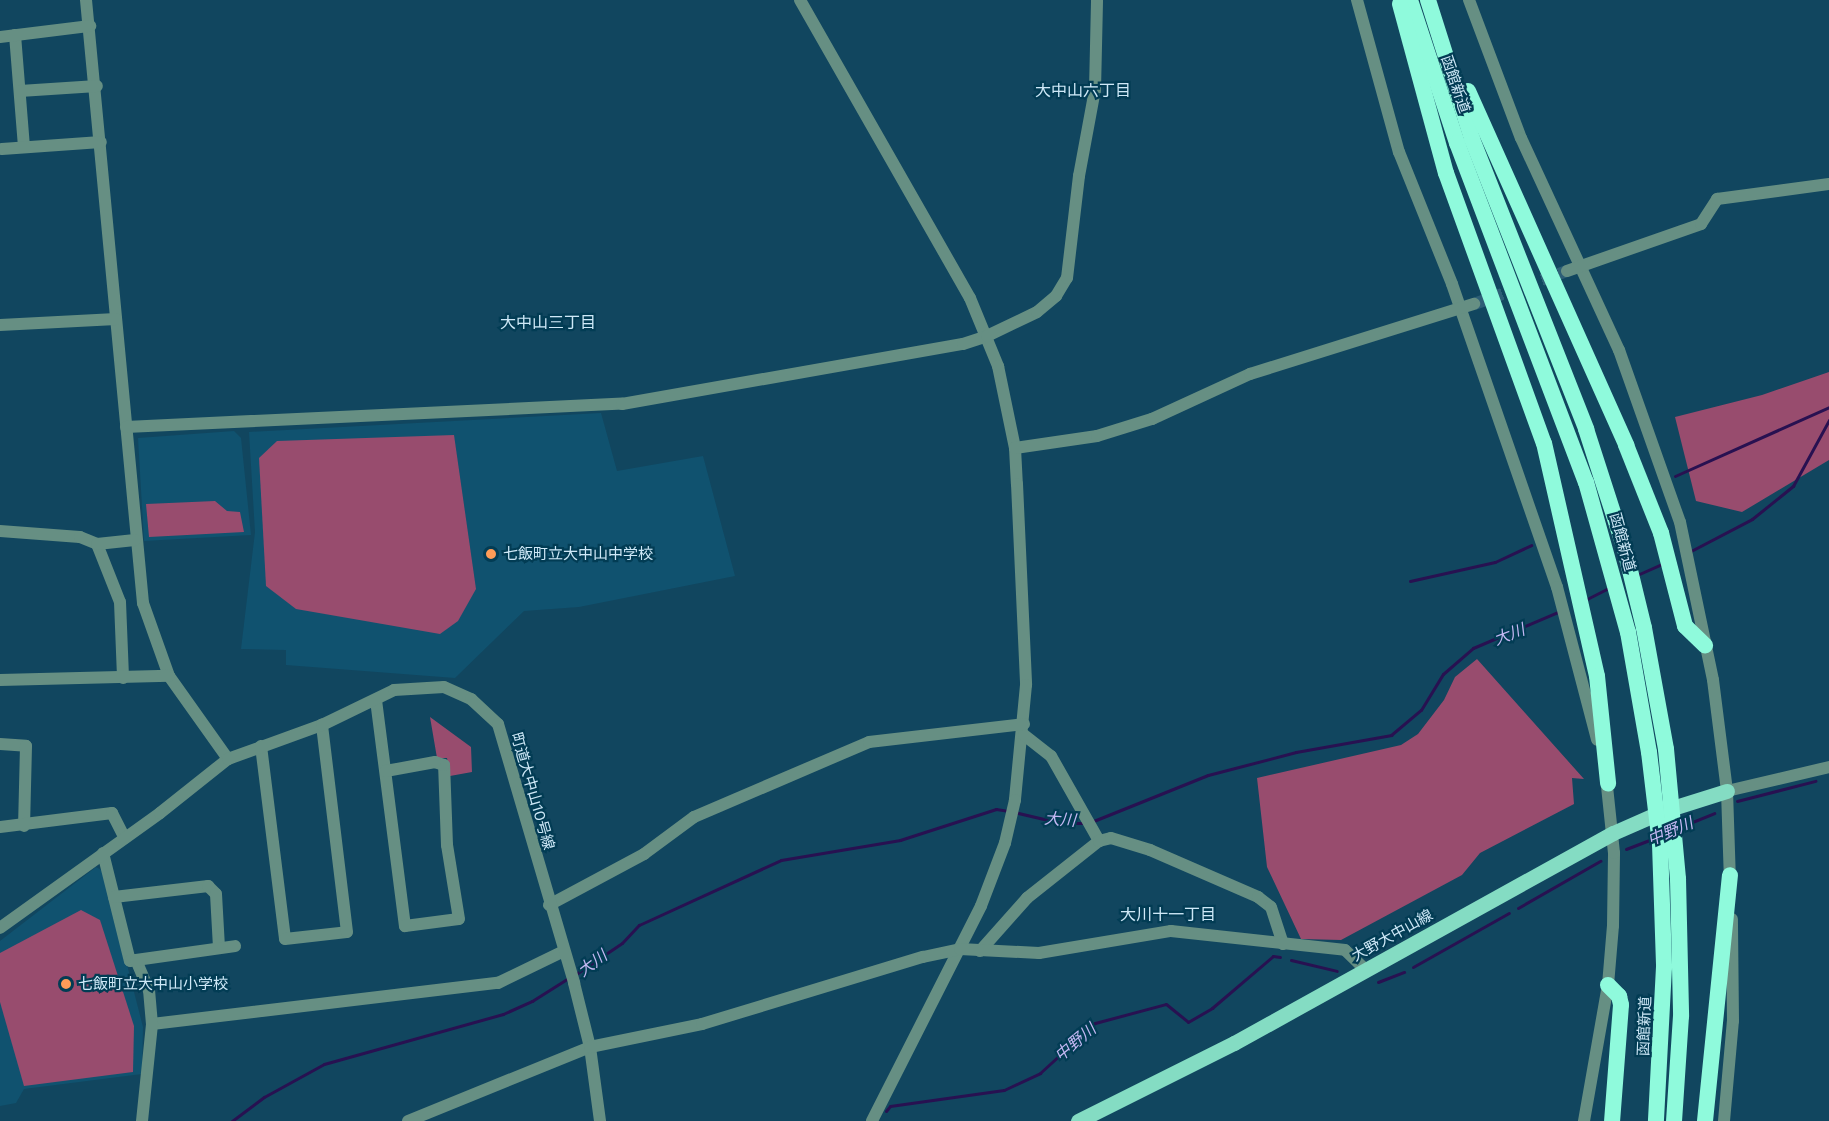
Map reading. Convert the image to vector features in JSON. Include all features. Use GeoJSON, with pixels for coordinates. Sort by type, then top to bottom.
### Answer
{"type":"FeatureCollection","features":[{"type":"Feature","properties":{"kind":"highway"},"geometry":{"type":"LineString","coordinates":[[1399,0],[1446,173],[1544,443],[1577,576],[1597,675],[1608,783]]}},
{"type":"Feature","properties":{"kind":"highway","name":"函館新道"},"geometry":{"type":"LineString","coordinates":[[1410,0],[1461,154],[1560,407],[1610,559],[1664,795]]}},
{"type":"Feature","properties":{"kind":"highway","name":"函館新道"},"geometry":{"type":"LineString","coordinates":[[1428,0],[1472,139],[1573,391],[1635,587],[1659,702],[1664,795],[1681,967],[1674,1121]]}},
{"type":"Feature","properties":{"kind":"highway"},"geometry":{"type":"LineString","coordinates":[[1434,0],[1474,109],[1626,444],[1661,533],[1685,626],[1705,645]]}},
{"type":"Feature","properties":{"kind":"highway","name":"函館新道"},"geometry":{"type":"LineString","coordinates":[[1656,1121],[1668,841]]}},
{"type":"Feature","properties":{"kind":"highway"},"geometry":{"type":"LineString","coordinates":[[1705,1121],[1730,875]]}},
{"type":"Feature","properties":{"kind":"highway"},"geometry":{"type":"LineString","coordinates":[[1608,985],[1619,996],[1621,1005],[1612,1121]]}},
{"type":"Feature","properties":{"kind":"main road","name":"大野大中山線"},"geometry":{"type":"LineString","coordinates":[[1078,1121],[1224,1048],[1613,833],[1664,811],[1726,791]]}},
{"type":"Feature","properties":{"kind":"street"},"geometry":{"type":"LineString","coordinates":[[86,0],[97,86],[135,540],[143,603],[169,676],[228,759]]}},
{"type":"Feature","properties":{"kind":"street"},"geometry":{"type":"LineString","coordinates":[[800,0],[970,298],[998,366],[1015,448],[1022,565],[1024,729],[1015,800],[996,870],[960,949],[872,1121]]}},
{"type":"Feature","properties":{"kind":"street"},"geometry":{"type":"LineString","coordinates":[[126,427],[622,404],[963,344],[987,336],[1037,312],[1056,296],[1066,278],[1079,176],[1095,90],[1097,0]]}},
{"type":"Feature","properties":{"kind":"street"},"geometry":{"type":"LineString","coordinates":[[1357,0],[1399,152],[1460,309],[1557,587],[1568,622],[1608,783],[1615,881],[1608,985],[1584,1121]]}},
{"type":"Feature","properties":{"kind":"street"},"geometry":{"type":"LineString","coordinates":[[1469,0],[1521,138],[1619,350],[1680,522],[1688,557],[1705,645],[1726,791],[1734,977],[1724,1121]]}},
{"type":"Feature","properties":{"kind":"street"},"geometry":{"type":"LineString","coordinates":[[0,37],[90,26]]}},
{"type":"Feature","properties":{"kind":"street"},"geometry":{"type":"LineString","coordinates":[[15,35],[24,147]]}},
{"type":"Feature","properties":{"kind":"street"},"geometry":{"type":"LineString","coordinates":[[20,91],[97,86]]}},
{"type":"Feature","properties":{"kind":"street"},"geometry":{"type":"LineString","coordinates":[[2,150],[101,142]]}},
{"type":"Feature","properties":{"kind":"street"},"geometry":{"type":"LineString","coordinates":[[1567,272],[1701,224],[1717,199],[1829,184]]}},
{"type":"Feature","properties":{"kind":"street"},"geometry":{"type":"LineString","coordinates":[[1015,448],[1097,436],[1152,419],[1250,374],[1474,304]]}},
{"type":"Feature","properties":{"kind":"street"},"geometry":{"type":"LineString","coordinates":[[0,325],[116,319]]}},
{"type":"Feature","properties":{"kind":"street"},"geometry":{"type":"LineString","coordinates":[[0,531],[80,537],[97,544],[135,540]]}},
{"type":"Feature","properties":{"kind":"street"},"geometry":{"type":"LineString","coordinates":[[97,544],[120,602],[123,678]]}},
{"type":"Feature","properties":{"kind":"street"},"geometry":{"type":"LineString","coordinates":[[0,680],[169,676]]}},
{"type":"Feature","properties":{"kind":"street","name":"町道大中山10号線"},"geometry":{"type":"LineString","coordinates":[[0,928],[125,838],[228,759],[322,725],[394,690],[416,686],[444,687],[471,699],[492,716],[508,753],[549,905],[574,983],[590,1047],[600,1121]]}},
{"type":"Feature","properties":{"kind":"street"},"geometry":{"type":"LineString","coordinates":[[376,700],[405,926],[459,920],[447,845],[444,765],[435,762],[386,771]]}},
{"type":"Feature","properties":{"kind":"street"},"geometry":{"type":"LineString","coordinates":[[261,746],[285,939],[347,932],[322,725]]}},
{"type":"Feature","properties":{"kind":"street"},"geometry":{"type":"LineString","coordinates":[[549,905],[644,854],[694,817],[869,742],[1024,729],[1051,756],[1088,817],[1096,835]]}},
{"type":"Feature","properties":{"kind":"street"},"geometry":{"type":"LineString","coordinates":[[0,744],[26,746],[24,826]]}},
{"type":"Feature","properties":{"kind":"street"},"geometry":{"type":"LineString","coordinates":[[1726,791],[1829,767]]}},
{"type":"Feature","properties":{"kind":"street"},"geometry":{"type":"LineString","coordinates":[[0,827],[24,826],[112,813],[125,838]]}},
{"type":"Feature","properties":{"kind":"street"},"geometry":{"type":"LineString","coordinates":[[1096,835],[1126,841],[1258,897],[1270,907],[1283,944]]}},
{"type":"Feature","properties":{"kind":"street"},"geometry":{"type":"LineString","coordinates":[[980,951],[1027,898],[1096,835]]}},
{"type":"Feature","properties":{"kind":"street"},"geometry":{"type":"LineString","coordinates":[[103,853],[130,961],[235,946]]}},
{"type":"Feature","properties":{"kind":"street"},"geometry":{"type":"LineString","coordinates":[[114,897],[208,886],[216,894],[219,948]]}},
{"type":"Feature","properties":{"kind":"street"},"geometry":{"type":"LineString","coordinates":[[408,1121],[590,1047],[702,1024],[922,957],[960,949],[1039,953],[1171,931],[1346,950],[1366,969]]}},
{"type":"Feature","properties":{"kind":"street"},"geometry":{"type":"LineString","coordinates":[[152,1024],[498,983],[566,956]]}},
{"type":"Feature","properties":{"kind":"street"},"geometry":{"type":"LineString","coordinates":[[136,960],[149,990],[152,1024],[142,1121]]}},
{"type":"Feature","properties":{"kind":"shaded area"},"geometry":{"type":"Polygon","coordinates":[[[1829,372],[1829,460],[1742,512],[1696,501],[1675,417],[1762,395],[1829,372]]]}},
{"type":"Feature","properties":{"kind":"shaded area","name":"七飯町立大中山中学校"},"geometry":{"type":"Polygon","coordinates":[[[601,413],[617,471],[703,456],[735,576],[579,607],[524,611],[455,678],[286,665],[286,650],[241,649],[255,532],[249,432],[601,413]]]}},
{"type":"Feature","properties":{"kind":"shaded area"},"geometry":{"type":"Polygon","coordinates":[[[234,431],[241,438],[251,535],[144,541],[138,438],[234,431]]]}},
{"type":"Feature","properties":{"kind":"shaded area"},"geometry":{"type":"Polygon","coordinates":[[[454,435],[476,589],[458,621],[440,634],[296,609],[266,586],[259,458],[277,441],[454,435]]]}},
{"type":"Feature","properties":{"kind":"shaded area"},"geometry":{"type":"Polygon","coordinates":[[[215,501],[227,511],[240,512],[244,532],[149,537],[146,504],[215,501]]]}},
{"type":"Feature","properties":{"kind":"shaded area"},"geometry":{"type":"Polygon","coordinates":[[[1477,659],[1584,779],[1572,778],[1574,804],[1480,853],[1462,875],[1341,940],[1301,939],[1267,867],[1257,778],[1401,745],[1418,734],[1444,700],[1455,677],[1477,659]]]}},
{"type":"Feature","properties":{"kind":"shaded area"},"geometry":{"type":"Polygon","coordinates":[[[430,717],[471,747],[472,772],[450,776],[447,758],[437,758],[430,717]]]}},
{"type":"Feature","properties":{"kind":"shaded area","name":"七飯町立大中山小学校"},"geometry":{"type":"Polygon","coordinates":[[[96,867],[103,871],[143,1027],[142,1074],[24,1089],[16,1103],[0,1106],[0,941],[96,867]]]}},
{"type":"Feature","properties":{"kind":"shaded area","name":"七飯町立大中山小学校"},"geometry":{"type":"Polygon","coordinates":[[[81,910],[100,920],[134,1026],[133,1072],[24,1086],[0,1002],[0,953],[81,910]]]}},
{"type":"Feature","properties":{"kind":"waterway"},"geometry":{"type":"LineString","coordinates":[[1675,476],[1829,407]]}},
{"type":"Feature","properties":{"kind":"waterway","name":"大川"},"geometry":{"type":"LineString","coordinates":[[1689,552],[1752,519],[1793,486],[1829,420]]}},
{"type":"Feature","properties":{"kind":"waterway"},"geometry":{"type":"LineString","coordinates":[[1410,581],[1495,562],[1531,545]]}},
{"type":"Feature","properties":{"kind":"waterway","name":"大川"},"geometry":{"type":"LineString","coordinates":[[1637,575],[1664,563]]}},
{"type":"Feature","properties":{"kind":"waterway","name":"大川"},"geometry":{"type":"LineString","coordinates":[[1585,600],[1609,588]]}},
{"type":"Feature","properties":{"kind":"waterway","name":"大川"},"geometry":{"type":"LineString","coordinates":[[1091,822],[1208,775],[1296,752],[1391,735],[1421,710],[1443,674],[1473,648],[1560,611]]}},
{"type":"Feature","properties":{"kind":"waterway","name":"中野川"},"geometry":{"type":"LineString","coordinates":[[1737,801],[1815,781]]}},
{"type":"Feature","properties":{"kind":"waterway","name":"大川"},"geometry":{"type":"LineString","coordinates":[[576,974],[622,943],[639,925],[781,860],[900,840],[996,809],[1008,811]]}},
{"type":"Feature","properties":{"kind":"waterway","name":"大川"},"geometry":{"type":"LineString","coordinates":[[1014,812],[1061,823],[1084,823]]}},
{"type":"Feature","properties":{"kind":"waterway","name":"中野川"},"geometry":{"type":"LineString","coordinates":[[1680,827],[1714,813]]}},
{"type":"Feature","properties":{"kind":"waterway","name":"中野川"},"geometry":{"type":"LineString","coordinates":[[1626,849],[1654,838]]}},
{"type":"Feature","properties":{"kind":"waterway","name":"中野川"},"geometry":{"type":"LineString","coordinates":[[1518,908],[1600,861]]}},
{"type":"Feature","properties":{"kind":"waterway","name":"中野川"},"geometry":{"type":"LineString","coordinates":[[1413,967],[1509,913]]}},
{"type":"Feature","properties":{"kind":"waterway","name":"中野川"},"geometry":{"type":"LineString","coordinates":[[886,1111],[890,1106],[1004,1090],[1040,1073],[1095,1023],[1166,1004],[1188,1022],[1212,1008],[1273,956],[1280,957]]}},
{"type":"Feature","properties":{"kind":"waterway","name":"中野川"},"geometry":{"type":"LineString","coordinates":[[1291,960],[1337,971]]}},
{"type":"Feature","properties":{"kind":"waterway","name":"中野川"},"geometry":{"type":"LineString","coordinates":[[1378,982],[1404,972]]}},
{"type":"Feature","properties":{"kind":"waterway","name":"大川"},"geometry":{"type":"LineString","coordinates":[[232,1121],[264,1097],[324,1064],[503,1014],[532,1001],[570,977]]}},
{"type":"Feature","properties":{"kind":"tunnel"},"geometry":{"type":"LineString","coordinates":[[1474,304],[1567,271]]}},
{"type":"Feature","properties":{"kind":"place","name":"七飯町立大中山中学校"},"geometry":{"type":"Point","coordinates":[491,554]}},
{"type":"Feature","properties":{"kind":"place","name":"七飯町立大中山小学校"},"geometry":{"type":"Point","coordinates":[66,984]}},
{"type":"Feature","properties":{"kind":"district","name":"大中山六丁目"},"geometry":{"type":"Point","coordinates":[1083,90]}},
{"type":"Feature","properties":{"kind":"district","name":"大中山三丁目"},"geometry":{"type":"Point","coordinates":[548,322]}},
{"type":"Feature","properties":{"kind":"district","name":"大川十一丁目"},"geometry":{"type":"Point","coordinates":[1168,914]}}]}
